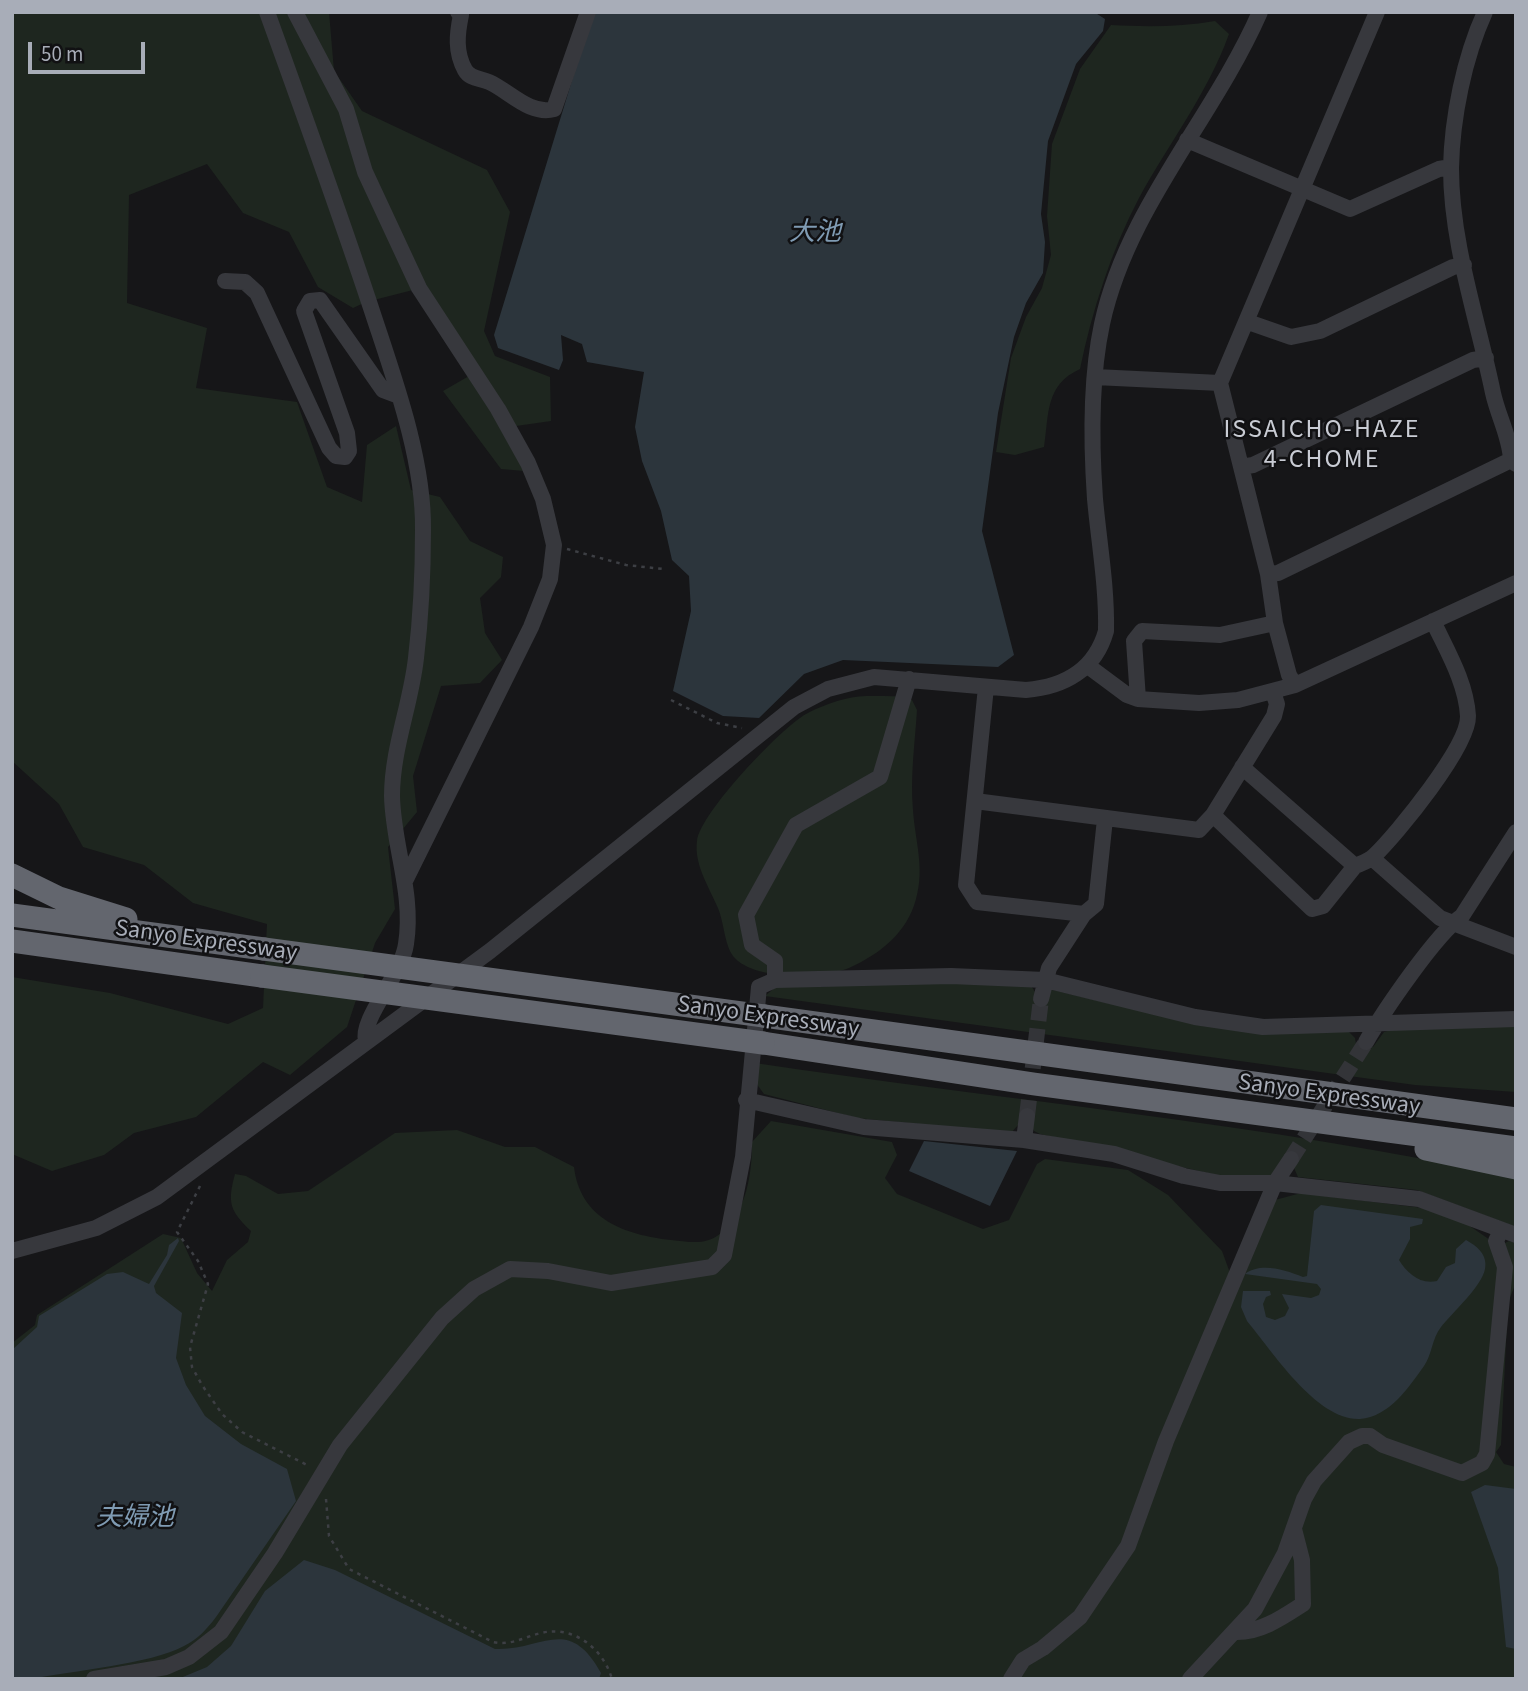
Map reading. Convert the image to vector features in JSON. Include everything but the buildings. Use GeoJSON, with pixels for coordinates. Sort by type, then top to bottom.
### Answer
{"type":"FeatureCollection","features":[{"type":"Feature","properties":{"kind":"highway"},"geometry":{"type":"LineString","coordinates":[[12,875],[59,898],[214,944]]}},
{"type":"Feature","properties":{"kind":"highway","name":"Sanyo Expressway"},"geometry":{"type":"LineString","coordinates":[[12,915],[1516,1119]]}},
{"type":"Feature","properties":{"kind":"highway","name":"Sanyo Expressway"},"geometry":{"type":"LineString","coordinates":[[12,941],[762,1043],[1034,1084],[1516,1147]]}},
{"type":"Feature","properties":{"kind":"highway"},"geometry":{"type":"LineString","coordinates":[[12,951],[145,960]]}},
{"type":"Feature","properties":{"kind":"highway"},"geometry":{"type":"LineString","coordinates":[[1034,1084],[1421,1148],[1516,1168]]}},
{"type":"Feature","properties":{"kind":"highway"},"geometry":{"type":"LineString","coordinates":[[1301,1089],[1516,1105]]}},
{"type":"Feature","properties":{"kind":"street"},"geometry":{"type":"LineString","coordinates":[[267,12],[350,245],[399,396],[418,475],[424,527],[416,660],[395,761],[392,795],[410,914],[406,947],[391,986],[363,1031],[366,1040]]}},
{"type":"Feature","properties":{"kind":"street"},"geometry":{"type":"LineString","coordinates":[[295,12],[346,109],[365,172],[419,288],[498,409],[528,463],[543,499],[554,545],[550,579],[531,627],[406,879]]}},
{"type":"Feature","properties":{"kind":"street"},"geometry":{"type":"LineString","coordinates":[[458,12],[461,15],[456,36],[465,71],[472,77],[489,82],[512,98],[547,111],[554,109],[588,12]]}},
{"type":"Feature","properties":{"kind":"street"},"geometry":{"type":"LineString","coordinates":[[1295,685],[1289,675],[1275,623],[1268,573],[1220,383],[1377,12]]}},
{"type":"Feature","properties":{"kind":"street"},"geometry":{"type":"LineString","coordinates":[[1268,573],[1278,573],[1513,462],[1464,265],[1451,167],[1463,84],[1476,33],[1485,12]]}},
{"type":"Feature","properties":{"kind":"street"},"geometry":{"type":"LineString","coordinates":[[12,1251],[66,1238],[122,1216],[157,1197],[490,951],[794,707],[828,689],[874,677],[986,687],[1049,688],[1070,679],[1088,666],[1098,655],[1106,631],[1093,456],[1095,377],[1102,325],[1112,289],[1137,227],[1187,140],[1224,83],[1256,14]]}},
{"type":"Feature","properties":{"kind":"street"},"geometry":{"type":"LineString","coordinates":[[1187,140],[1350,209],[1439,169],[1451,167]]}},
{"type":"Feature","properties":{"kind":"street"},"geometry":{"type":"LineString","coordinates":[[1248,322],[1291,337],[1321,331],[1453,267],[1464,265]]}},
{"type":"Feature","properties":{"kind":"street"},"geometry":{"type":"LineString","coordinates":[[225,281],[245,282],[257,293],[329,448],[336,456],[345,457],[349,451],[347,433],[304,311],[310,301],[320,300],[383,390],[399,396]]}},
{"type":"Feature","properties":{"kind":"street"},"geometry":{"type":"LineString","coordinates":[[1241,467],[1253,465],[1473,360],[1486,358]]}},
{"type":"Feature","properties":{"kind":"street"},"geometry":{"type":"LineString","coordinates":[[1095,377],[1220,383]]}},
{"type":"Feature","properties":{"kind":"street"},"geometry":{"type":"LineString","coordinates":[[1088,666],[1127,695],[1138,699],[1199,702],[1238,700],[1295,685],[1516,583]]}},
{"type":"Feature","properties":{"kind":"street"},"geometry":{"type":"LineString","coordinates":[[1213,814],[1312,909],[1323,906],[1356,866],[1373,858],[1428,792],[1460,743],[1468,719],[1464,688],[1433,621]]}},
{"type":"Feature","properties":{"kind":"street"},"geometry":{"type":"LineString","coordinates":[[1138,699],[1134,641],[1142,631],[1220,635],[1275,623]]}},
{"type":"Feature","properties":{"kind":"street"},"geometry":{"type":"LineString","coordinates":[[775,980],[775,961],[752,945],[746,915],[796,825],[880,778],[909,679]]}},
{"type":"Feature","properties":{"kind":"street"},"geometry":{"type":"LineString","coordinates":[[986,687],[966,885],[978,902],[1084,914]]}},
{"type":"Feature","properties":{"kind":"street"},"geometry":{"type":"LineString","coordinates":[[975,801],[1199,830],[1213,814],[1274,716],[1276,704],[1273,692]]}},
{"type":"Feature","properties":{"kind":"street"},"geometry":{"type":"LineString","coordinates":[[1242,767],[1356,866]]}},
{"type":"Feature","properties":{"kind":"street"},"geometry":{"type":"LineString","coordinates":[[1041,999],[1049,968],[1084,914],[1096,904],[1105,818]]}},
{"type":"Feature","properties":{"kind":"street"},"geometry":{"type":"LineString","coordinates":[[1366,1042],[1377,1022],[1452,923],[1462,916],[1516,832]]}},
{"type":"Feature","properties":{"kind":"street"},"geometry":{"type":"LineString","coordinates":[[1373,858],[1440,918],[1513,941]]}},
{"type":"Feature","properties":{"kind":"street"},"geometry":{"type":"LineString","coordinates":[[94,1679],[166,1667],[207,1646],[221,1632],[275,1553],[340,1445],[442,1318],[494,1275],[510,1269],[526,1268],[611,1283],[712,1267],[719,1262],[724,1255],[743,1157],[746,1100],[759,987],[775,980],[951,976],[1045,980],[1195,1017],[1263,1027],[1516,1019]]}},
{"type":"Feature","properties":{"kind":"street"},"geometry":{"type":"LineString","coordinates":[[746,1100],[864,1127],[1024,1140],[1114,1154],[1184,1176],[1220,1183],[1275,1183],[1419,1199],[1508,1233]]}},
{"type":"Feature","properties":{"kind":"street"},"geometry":{"type":"LineString","coordinates":[[1024,1140],[1027,1116]]}},
{"type":"Feature","properties":{"kind":"street"},"geometry":{"type":"LineString","coordinates":[[1012,1679],[1023,1660],[1043,1648],[1080,1618],[1128,1546],[1166,1441],[1275,1183],[1291,1159]]}},
{"type":"Feature","properties":{"kind":"street"},"geometry":{"type":"LineString","coordinates":[[1190,1679],[1255,1609],[1285,1553],[1314,1481],[1349,1442],[1362,1436],[1370,1436],[1383,1445],[1462,1473],[1482,1463],[1487,1454],[1505,1267],[1496,1241],[1508,1233]]}},
{"type":"Feature","properties":{"kind":"street"},"geometry":{"type":"LineString","coordinates":[[1235,1632],[1255,1629],[1281,1619],[1303,1604],[1302,1560],[1294,1529]]}},
{"type":"Feature","properties":{"kind":"path"},"geometry":{"type":"LineString","coordinates":[[554,545],[626,565],[663,569]]}},
{"type":"Feature","properties":{"kind":"path"},"geometry":{"type":"LineString","coordinates":[[671,700],[717,723],[759,735]]}},
{"type":"Feature","properties":{"kind":"path"},"geometry":{"type":"LineString","coordinates":[[204,1163],[206,1176],[177,1232],[198,1261],[208,1284],[190,1347],[192,1367],[222,1414],[242,1432],[315,1470],[320,1477],[327,1504],[329,1536],[349,1569],[493,1642],[509,1643],[540,1633],[567,1632],[584,1640],[600,1654],[612,1679]]}},
{"type":"Feature","properties":{"kind":"shaded area"},"geometry":{"type":"Polygon","coordinates":[[[12,12],[329,12],[334,71],[362,111],[487,170],[510,212],[484,331],[495,356],[550,377],[551,421],[502,428],[524,471],[501,469],[443,391],[469,376],[413,290],[353,308],[318,287],[289,232],[243,213],[207,164],[129,195],[127,303],[207,328],[196,388],[297,402],[327,487],[362,502],[367,445],[396,426],[411,490],[440,497],[470,541],[503,557],[501,577],[480,598],[485,633],[502,660],[480,683],[441,686],[413,776],[417,812],[388,847],[395,909],[375,943],[347,1027],[290,1075],[263,1062],[196,1117],[134,1133],[104,1155],[52,1171],[12,1154],[12,977],[110,993],[228,1024],[263,1008],[267,924],[193,903],[144,865],[83,847],[59,804],[12,761],[12,12]]]}},
{"type":"Feature","properties":{"kind":"shaded area"},"geometry":{"type":"Polygon","coordinates":[[[1215,21],[1229,34],[1210,77],[1129,218],[1090,325],[1080,369],[1060,383],[1051,402],[1044,447],[1015,455],[996,452],[1011,358],[1026,317],[1042,288],[1051,255],[1047,216],[1052,144],[1080,69],[1111,25],[1163,26],[1215,21]]]}},
{"type":"Feature","properties":{"kind":"shaded area"},"geometry":{"type":"Polygon","coordinates":[[[903,696],[912,700],[917,710],[912,798],[920,865],[919,887],[906,922],[881,949],[837,972],[788,976],[756,970],[743,964],[730,951],[719,912],[698,858],[697,841],[712,811],[761,753],[806,714],[852,697],[903,696]]]}},
{"type":"Feature","properties":{"kind":"shaded area"},"geometry":{"type":"Polygon","coordinates":[[[970,982],[1032,987],[1035,992],[1053,990],[1112,1004],[1345,1028],[1355,1038],[1356,1044],[1373,1047],[1384,1032],[1395,1029],[1516,1026],[1516,1092],[1415,1085],[765,996],[778,985],[818,987],[857,983],[970,982]]]}},
{"type":"Feature","properties":{"kind":"shaded area"},"geometry":{"type":"Polygon","coordinates":[[[755,1063],[1232,1127],[1516,1178],[1516,1227],[1417,1190],[1298,1177],[1294,1168],[1256,1180],[1216,1175],[1040,1134],[1034,1131],[1031,1125],[1019,1124],[1011,1133],[857,1118],[764,1094],[756,1083],[755,1063]]]}},
{"type":"Feature","properties":{"kind":"shaded area"},"geometry":{"type":"Polygon","coordinates":[[[771,1121],[892,1142],[897,1155],[885,1178],[897,1194],[983,1229],[1009,1220],[1037,1164],[1045,1159],[1128,1170],[1168,1195],[1222,1251],[1230,1273],[1275,1200],[1301,1193],[1423,1208],[1461,1220],[1493,1242],[1495,1248],[1509,1241],[1516,1243],[1516,1283],[1508,1302],[1501,1445],[1496,1452],[1504,1464],[1516,1467],[1516,1679],[12,1679],[12,1343],[35,1325],[37,1315],[163,1234],[181,1238],[197,1273],[212,1291],[227,1260],[248,1242],[251,1231],[232,1206],[231,1192],[235,1174],[246,1176],[278,1194],[308,1191],[395,1133],[457,1130],[505,1147],[535,1147],[574,1167],[585,1200],[595,1212],[608,1221],[637,1234],[654,1238],[685,1242],[704,1241],[722,1232],[737,1213],[749,1178],[752,1142],[771,1121]]]}},
{"type":"Feature","properties":{"kind":"water","name":"大池"},"geometry":{"type":"Polygon","coordinates":[[[593,12],[1094,12],[1105,19],[1103,31],[1076,64],[1048,141],[1041,214],[1045,242],[1043,273],[1026,303],[1014,337],[998,413],[982,531],[1014,655],[998,667],[843,660],[804,674],[759,718],[723,716],[673,691],[691,611],[689,576],[672,560],[661,511],[642,461],[635,427],[644,372],[587,362],[582,344],[561,335],[563,360],[559,370],[498,348],[494,335],[593,12]]]}},
{"type":"Feature","properties":{"kind":"water"},"geometry":{"type":"Polygon","coordinates":[[[924,1141],[1017,1151],[990,1206],[909,1171],[924,1141]]]}},
{"type":"Feature","properties":{"kind":"water"},"geometry":{"type":"Polygon","coordinates":[[[1321,1205],[1423,1219],[1422,1224],[1410,1227],[1410,1239],[1399,1260],[1420,1280],[1437,1281],[1446,1267],[1455,1263],[1456,1249],[1466,1240],[1478,1248],[1485,1259],[1483,1276],[1438,1331],[1427,1362],[1397,1400],[1370,1417],[1344,1417],[1312,1397],[1269,1349],[1247,1321],[1241,1307],[1243,1291],[1270,1291],[1271,1295],[1266,1297],[1263,1304],[1266,1317],[1275,1320],[1285,1316],[1289,1308],[1282,1294],[1311,1298],[1319,1295],[1321,1289],[1317,1284],[1245,1274],[1258,1268],[1266,1268],[1307,1276],[1314,1211],[1321,1205]]]}},
{"type":"Feature","properties":{"kind":"water","name":"夫婦池"},"geometry":{"type":"Polygon","coordinates":[[[178,1238],[179,1241],[154,1286],[156,1293],[182,1313],[176,1358],[186,1385],[205,1416],[241,1444],[287,1469],[296,1501],[216,1617],[189,1643],[152,1658],[31,1679],[12,1679],[12,1350],[37,1327],[39,1316],[107,1274],[123,1272],[149,1284],[167,1255],[169,1245],[178,1238]]]}},
{"type":"Feature","properties":{"kind":"water"},"geometry":{"type":"Polygon","coordinates":[[[1485,1485],[1516,1489],[1516,1649],[1506,1647],[1498,1568],[1471,1492],[1485,1485]]]}},
{"type":"Feature","properties":{"kind":"water"},"geometry":{"type":"Polygon","coordinates":[[[304,1560],[335,1570],[495,1649],[566,1640],[589,1655],[601,1673],[599,1679],[178,1679],[207,1667],[231,1646],[265,1591],[304,1560]]]}},
{"type":"Feature","properties":{"kind":"tunnel"},"geometry":{"type":"LineString","coordinates":[[1027,1116],[1041,999]]}},
{"type":"Feature","properties":{"kind":"tunnel"},"geometry":{"type":"LineString","coordinates":[[1291,1159],[1366,1042]]}},
{"type":"Feature","properties":{"kind":"district","name":"ISSAICHO-HAZE 4-CHOME"},"geometry":{"type":"Point","coordinates":[1322,446]}}]}
